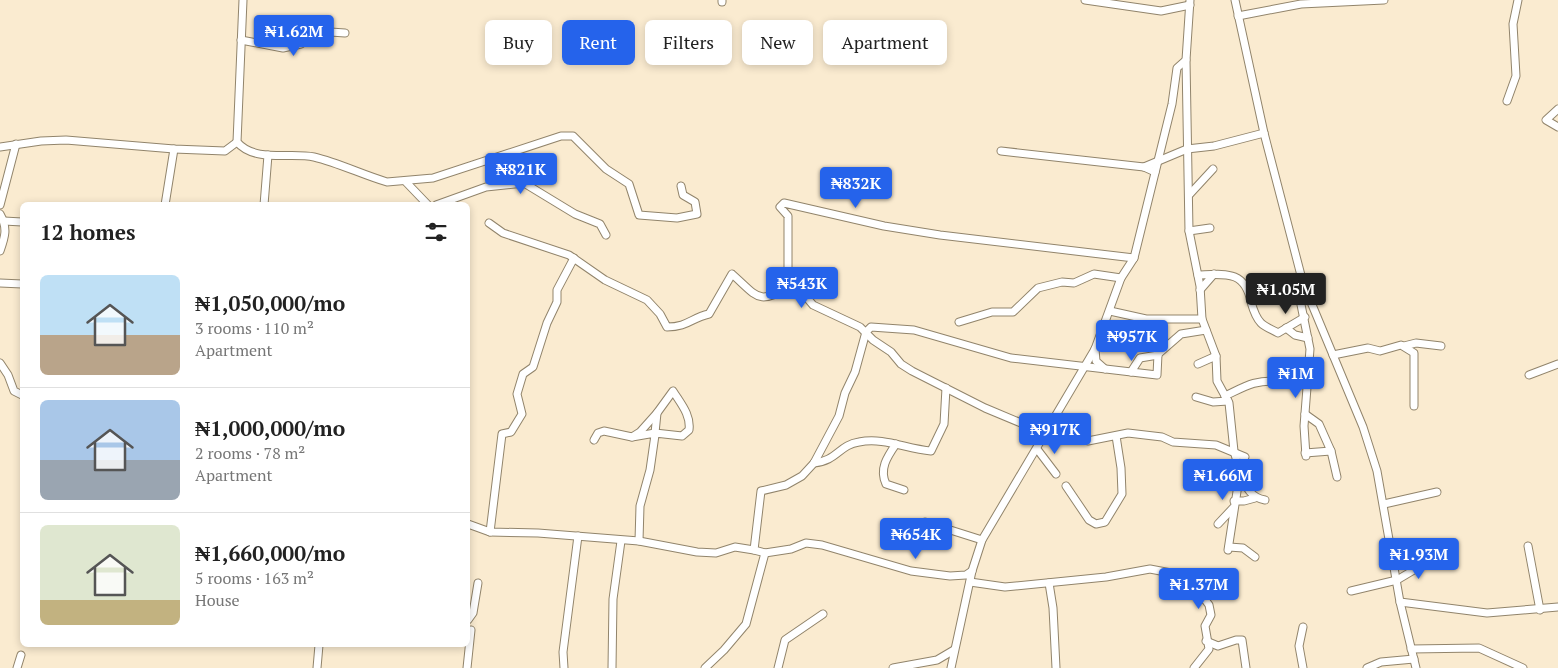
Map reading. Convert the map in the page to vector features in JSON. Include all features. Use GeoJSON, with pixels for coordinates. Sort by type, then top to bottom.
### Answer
{"type":"FeatureCollection","features":[{"type":"Feature","properties":{"kind":"street"},"geometry":{"type":"LineString","coordinates":[[243,0],[237,142],[243,148],[268,155],[314,157],[388,182],[406,182],[433,178],[561,136],[573,136],[606,169],[629,184],[639,214],[677,218],[697,214],[695,202],[683,195],[681,186]]}},
{"type":"Feature","properties":{"kind":"street"},"geometry":{"type":"LineString","coordinates":[[1086,0],[1161,11],[1190,2],[1186,60],[1189,231],[1198,275],[1202,319],[1216,356],[1217,381],[1226,399],[1234,451],[1240,472],[1249,492],[1255,498]]}},
{"type":"Feature","properties":{"kind":"street"},"geometry":{"type":"LineString","coordinates":[[1235,0],[1264,133],[1303,283],[1364,427],[1377,471],[1400,602],[1416,668]]}},
{"type":"Feature","properties":{"kind":"street"},"geometry":{"type":"LineString","coordinates":[[1238,16],[1301,2],[1384,0]]}},
{"type":"Feature","properties":{"kind":"street"},"geometry":{"type":"LineString","coordinates":[[1507,101],[1516,76],[1513,24],[1518,0]]}},
{"type":"Feature","properties":{"kind":"street"},"geometry":{"type":"LineString","coordinates":[[241,40],[283,48],[301,44],[316,31],[345,33]]}},
{"type":"Feature","properties":{"kind":"street"},"geometry":{"type":"LineString","coordinates":[[951,668],[972,570],[982,540],[991,521],[1037,449],[1086,366],[1095,349],[1122,278],[1134,258],[1172,104],[1177,68],[1186,60]]}},
{"type":"Feature","properties":{"kind":"street"},"geometry":{"type":"LineString","coordinates":[[1558,109],[1546,120],[1558,127]]}},
{"type":"Feature","properties":{"kind":"street"},"geometry":{"type":"LineString","coordinates":[[1144,167],[1187,149],[1214,146],[1264,133]]}},
{"type":"Feature","properties":{"kind":"street"},"geometry":{"type":"LineString","coordinates":[[0,147],[66,140],[174,149],[225,151],[237,142]]}},
{"type":"Feature","properties":{"kind":"street"},"geometry":{"type":"LineString","coordinates":[[0,205],[16,144]]}},
{"type":"Feature","properties":{"kind":"street"},"geometry":{"type":"LineString","coordinates":[[165,202],[174,149]]}},
{"type":"Feature","properties":{"kind":"street"},"geometry":{"type":"LineString","coordinates":[[1001,151],[1144,167],[1155,172]]}},
{"type":"Feature","properties":{"kind":"street"},"geometry":{"type":"LineString","coordinates":[[264,202],[268,155]]}},
{"type":"Feature","properties":{"kind":"street"},"geometry":{"type":"LineString","coordinates":[[1189,195],[1213,169]]}},
{"type":"Feature","properties":{"kind":"street"},"geometry":{"type":"LineString","coordinates":[[406,182],[425,202]]}},
{"type":"Feature","properties":{"kind":"street"},"geometry":{"type":"LineString","coordinates":[[444,202],[486,187],[524,183],[575,214],[600,224],[606,235]]}},
{"type":"Feature","properties":{"kind":"street"},"geometry":{"type":"LineString","coordinates":[[1134,258],[940,235],[884,226],[784,203],[780,207],[788,216],[788,276],[791,286],[802,292],[813,305],[860,327],[873,340],[896,356],[901,364],[1004,416],[1088,441],[1128,433],[1162,436],[1173,442],[1210,444],[1234,451],[1244,457]]}},
{"type":"Feature","properties":{"kind":"street"},"geometry":{"type":"LineString","coordinates":[[0,214],[4,221],[5,242],[0,251]]}},
{"type":"Feature","properties":{"kind":"street"},"geometry":{"type":"LineString","coordinates":[[4,221],[20,222]]}},
{"type":"Feature","properties":{"kind":"street"},"geometry":{"type":"LineString","coordinates":[[489,223],[503,233],[548,246],[574,258],[605,280],[647,300],[660,314],[667,327],[688,325],[697,317],[709,314],[732,274],[754,295],[761,298],[775,295],[791,286]]}},
{"type":"Feature","properties":{"kind":"street"},"geometry":{"type":"LineString","coordinates":[[1189,231],[1210,228]]}},
{"type":"Feature","properties":{"kind":"street"},"geometry":{"type":"LineString","coordinates":[[490,532],[502,434],[511,432],[522,414],[518,394],[523,374],[533,367],[546,323],[557,302],[557,290],[574,258]]}},
{"type":"Feature","properties":{"kind":"street"},"geometry":{"type":"LineString","coordinates":[[959,322],[992,312],[1013,312],[1038,288],[1062,282],[1074,283],[1094,274],[1122,278]]}},
{"type":"Feature","properties":{"kind":"street"},"geometry":{"type":"LineString","coordinates":[[1200,290],[1214,274]]}},
{"type":"Feature","properties":{"kind":"street"},"geometry":{"type":"LineString","coordinates":[[1198,275],[1226,274],[1240,279],[1249,289],[1253,310],[1261,323],[1278,333],[1305,317]]}},
{"type":"Feature","properties":{"kind":"street"},"geometry":{"type":"LineString","coordinates":[[0,283],[20,284]]}},
{"type":"Feature","properties":{"kind":"street"},"geometry":{"type":"LineString","coordinates":[[1303,283],[1298,290],[1310,349],[1306,384],[1308,397],[1305,414],[1306,455],[1331,451]]}},
{"type":"Feature","properties":{"kind":"street"},"geometry":{"type":"LineString","coordinates":[[1250,294],[1276,292],[1299,295]]}},
{"type":"Feature","properties":{"kind":"street"},"geometry":{"type":"LineString","coordinates":[[1110,311],[1146,319],[1202,319]]}},
{"type":"Feature","properties":{"kind":"street"},"geometry":{"type":"LineString","coordinates":[[754,550],[761,491],[786,485],[802,476],[814,463],[839,416],[844,393],[855,372],[866,332],[875,326],[902,328],[998,356],[1086,366],[1105,370],[1158,375],[1158,355]]}},
{"type":"Feature","properties":{"kind":"street"},"geometry":{"type":"LineString","coordinates":[[1286,328],[1295,335],[1308,338]]}},
{"type":"Feature","properties":{"kind":"street"},"geometry":{"type":"LineString","coordinates":[[1131,372],[1140,358],[1158,355],[1181,334],[1206,330]]}},
{"type":"Feature","properties":{"kind":"street"},"geometry":{"type":"LineString","coordinates":[[1333,355],[1368,348],[1380,351],[1416,343],[1440,346]]}},
{"type":"Feature","properties":{"kind":"street"},"geometry":{"type":"LineString","coordinates":[[1403,346],[1414,354],[1414,406]]}},
{"type":"Feature","properties":{"kind":"street"},"geometry":{"type":"LineString","coordinates":[[1095,349],[1096,362],[1105,370]]}},
{"type":"Feature","properties":{"kind":"street"},"geometry":{"type":"LineString","coordinates":[[1198,364],[1216,356]]}},
{"type":"Feature","properties":{"kind":"street"},"geometry":{"type":"LineString","coordinates":[[0,363],[8,375],[14,391],[20,394]]}},
{"type":"Feature","properties":{"kind":"street"},"geometry":{"type":"LineString","coordinates":[[1529,375],[1558,364]]}},
{"type":"Feature","properties":{"kind":"street"},"geometry":{"type":"LineString","coordinates":[[1196,397],[1213,402],[1226,399],[1250,383],[1278,381],[1306,384]]}},
{"type":"Feature","properties":{"kind":"street"},"geometry":{"type":"LineString","coordinates":[[814,463],[829,461],[841,450],[857,442],[878,440],[931,451],[944,424],[946,388]]}},
{"type":"Feature","properties":{"kind":"street"},"geometry":{"type":"LineString","coordinates":[[594,440],[598,433],[604,431],[632,437],[655,433],[682,436],[690,430],[690,422],[673,391],[657,413],[640,432],[632,437]]}},
{"type":"Feature","properties":{"kind":"street"},"geometry":{"type":"LineString","coordinates":[[639,542],[640,506],[650,470],[657,413]]}},
{"type":"Feature","properties":{"kind":"street"},"geometry":{"type":"LineString","coordinates":[[1305,414],[1319,424],[1331,451],[1337,477]]}},
{"type":"Feature","properties":{"kind":"street"},"geometry":{"type":"LineString","coordinates":[[1066,486],[1089,520],[1096,524],[1106,522],[1122,494],[1121,468],[1116,436]]}},
{"type":"Feature","properties":{"kind":"street"},"geometry":{"type":"LineString","coordinates":[[896,444],[883,467],[882,477],[886,484],[904,490]]}},
{"type":"Feature","properties":{"kind":"street"},"geometry":{"type":"LineString","coordinates":[[1037,449],[1056,474]]}},
{"type":"Feature","properties":{"kind":"street"},"geometry":{"type":"LineString","coordinates":[[1240,472],[1228,549],[1243,548],[1255,557]]}},
{"type":"Feature","properties":{"kind":"street"},"geometry":{"type":"LineString","coordinates":[[1384,504],[1437,492]]}},
{"type":"Feature","properties":{"kind":"street"},"geometry":{"type":"LineString","coordinates":[[1218,524],[1234,504],[1255,498],[1265,500]]}},
{"type":"Feature","properties":{"kind":"street"},"geometry":{"type":"LineString","coordinates":[[925,522],[982,540]]}},
{"type":"Feature","properties":{"kind":"street"},"geometry":{"type":"LineString","coordinates":[[470,525],[490,532],[578,536],[639,542],[697,552],[716,553],[734,547],[766,553],[791,549],[806,543],[822,545],[911,571],[950,576],[966,575],[972,570]]}},
{"type":"Feature","properties":{"kind":"street"},"geometry":{"type":"LineString","coordinates":[[564,668],[563,652],[578,536]]}},
{"type":"Feature","properties":{"kind":"street"},"geometry":{"type":"LineString","coordinates":[[612,668],[613,599],[621,541]]}},
{"type":"Feature","properties":{"kind":"street"},"geometry":{"type":"LineString","coordinates":[[1528,546],[1540,610]]}},
{"type":"Feature","properties":{"kind":"street"},"geometry":{"type":"LineString","coordinates":[[705,668],[724,650],[746,624],[766,553]]}},
{"type":"Feature","properties":{"kind":"street"},"geometry":{"type":"LineString","coordinates":[[1351,591],[1397,580],[1429,562]]}},
{"type":"Feature","properties":{"kind":"street"},"geometry":{"type":"LineString","coordinates":[[970,582],[1005,587],[1106,577],[1150,569],[1171,573],[1195,586],[1209,606],[1211,615],[1205,626],[1206,641],[1209,649],[1194,668]]}},
{"type":"Feature","properties":{"kind":"street"},"geometry":{"type":"LineString","coordinates":[[470,614],[478,583]]}},
{"type":"Feature","properties":{"kind":"street"},"geometry":{"type":"LineString","coordinates":[[1049,583],[1053,608],[1056,668]]}},
{"type":"Feature","properties":{"kind":"street"},"geometry":{"type":"LineString","coordinates":[[1400,602],[1486,613],[1558,607]]}},
{"type":"Feature","properties":{"kind":"street"},"geometry":{"type":"LineString","coordinates":[[778,668],[785,640],[822,614]]}},
{"type":"Feature","properties":{"kind":"street"},"geometry":{"type":"LineString","coordinates":[[1303,627],[1299,646],[1303,668]]}},
{"type":"Feature","properties":{"kind":"street"},"geometry":{"type":"LineString","coordinates":[[1206,641],[1218,646],[1242,640],[1246,668]]}},
{"type":"Feature","properties":{"kind":"street"},"geometry":{"type":"LineString","coordinates":[[318,668],[319,647]]}},
{"type":"Feature","properties":{"kind":"street"},"geometry":{"type":"LineString","coordinates":[[466,668],[468,647]]}},
{"type":"Feature","properties":{"kind":"street"},"geometry":{"type":"LineString","coordinates":[[1411,650],[1479,648],[1523,668]]}},
{"type":"Feature","properties":{"kind":"street"},"geometry":{"type":"LineString","coordinates":[[893,668],[937,660],[954,650]]}},
{"type":"Feature","properties":{"kind":"street"},"geometry":{"type":"LineString","coordinates":[[17,668],[21,655]]}},
{"type":"Feature","properties":{"kind":"street"},"geometry":{"type":"LineString","coordinates":[[1367,668],[1381,662],[1414,659]]}}]}
